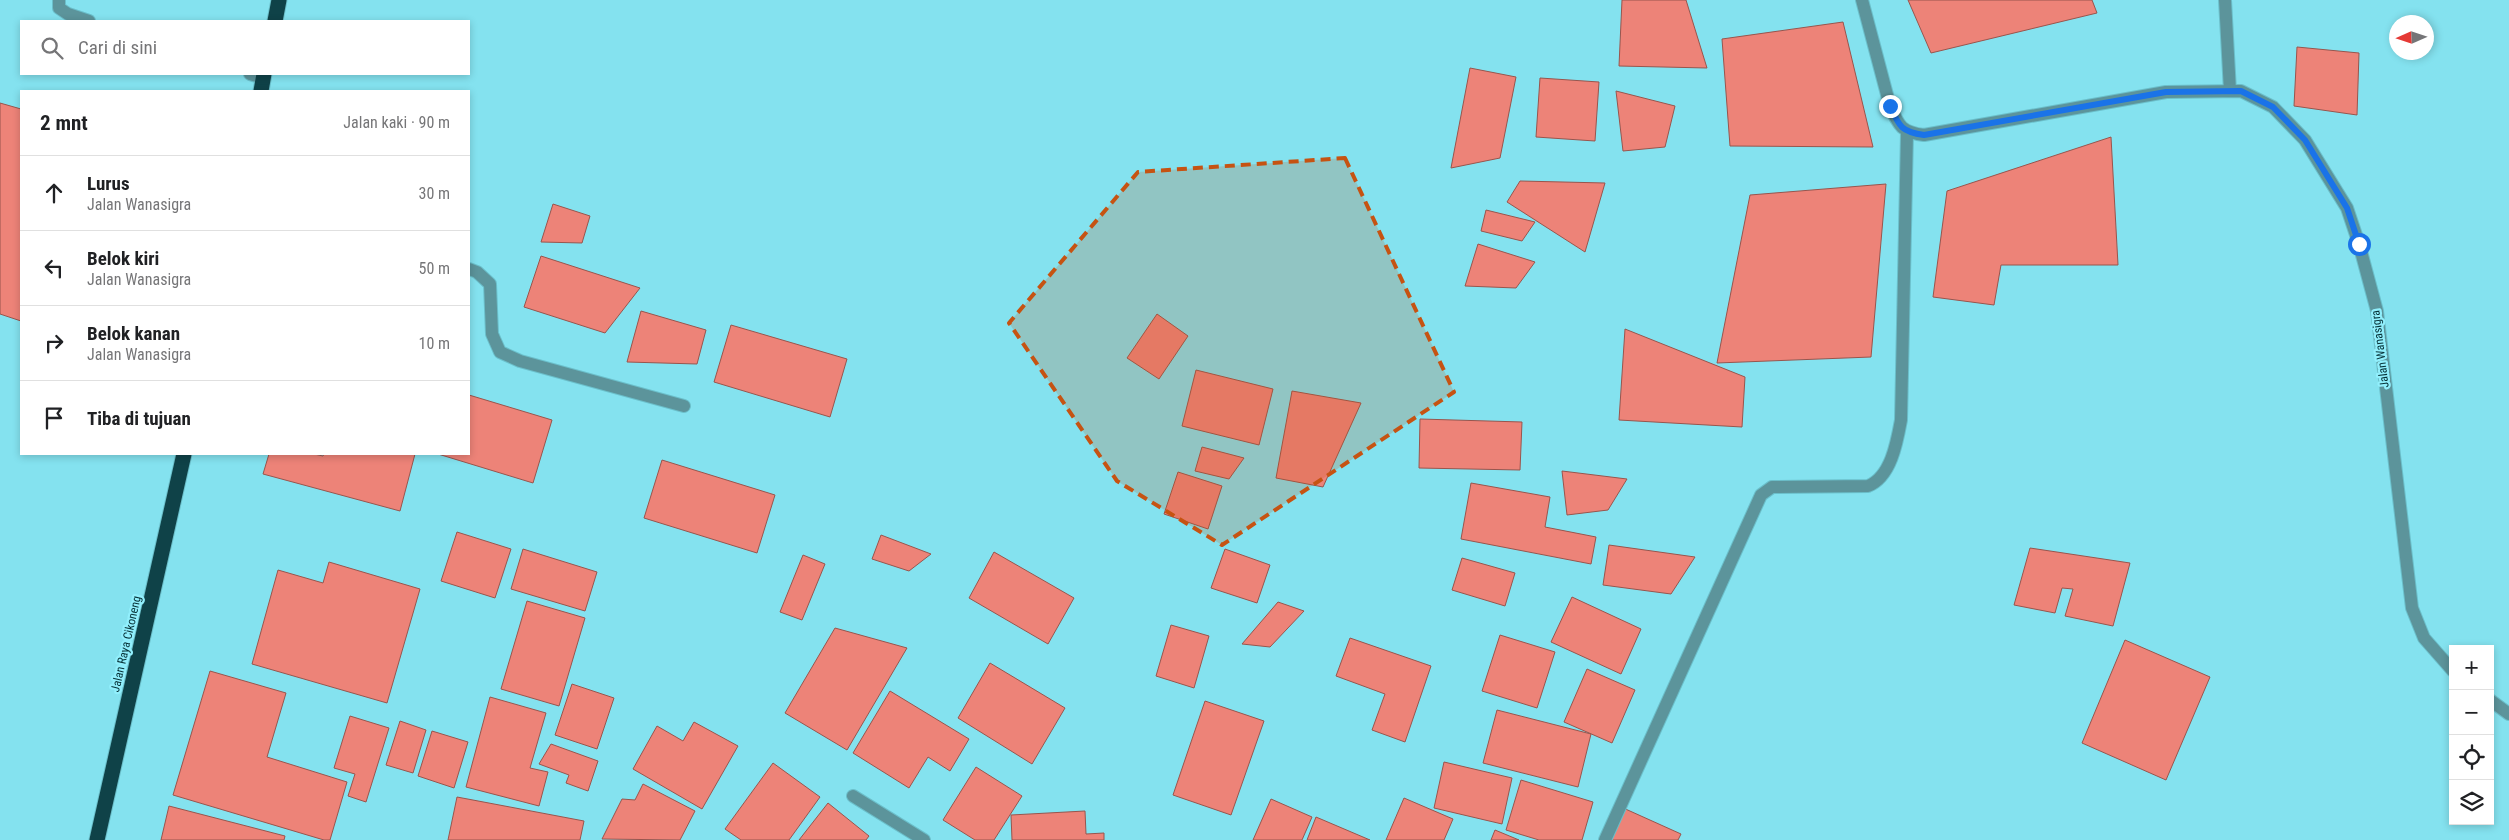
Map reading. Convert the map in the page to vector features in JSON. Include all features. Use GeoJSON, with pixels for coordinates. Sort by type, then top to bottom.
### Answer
{"type":"FeatureCollection","features":[{"type":"Feature","properties":{"kind":"highway"},"geometry":{"type":"LineString","coordinates":[[275,20],[279,0]]}},
{"type":"Feature","properties":{"kind":"highway","name":"Jalan Raya Cikoneng"},"geometry":{"type":"LineString","coordinates":[[97,840],[184,455]]}},
{"type":"Feature","properties":{"kind":"street"},"geometry":{"type":"LineString","coordinates":[[58,0],[59,8],[62,11],[86,20]]}},
{"type":"Feature","properties":{"kind":"street"},"geometry":{"type":"LineString","coordinates":[[1605,840],[1761,495],[1772,487],[1868,486],[1879,482],[1884,475],[1897,439],[1901,420],[1907,133],[1897,122],[1890,106],[1862,0]]}},
{"type":"Feature","properties":{"kind":"street"},"geometry":{"type":"LineString","coordinates":[[2225,0],[2230,91]]}},
{"type":"Feature","properties":{"kind":"street","name":"Jalan Wanasigra"},"geometry":{"type":"LineString","coordinates":[[1907,133],[1924,135],[2166,92],[2241,91],[2273,107],[2305,140],[2347,208],[2377,311],[2412,608],[2424,638],[2449,666]]}},
{"type":"Feature","properties":{"kind":"street"},"geometry":{"type":"LineString","coordinates":[[470,269],[490,284],[492,334],[500,352],[520,361],[684,406]]}},
{"type":"Feature","properties":{"kind":"street"},"geometry":{"type":"LineString","coordinates":[[2494,703],[2509,714]]}},
{"type":"Feature","properties":{"kind":"street"},"geometry":{"type":"LineString","coordinates":[[853,796],[924,840]]}},
{"type":"Feature","properties":{"kind":"highlighted area"},"geometry":{"type":"Polygon","coordinates":[[[1345,158],[1454,392],[1222,545],[1117,481],[1009,323],[1138,172],[1345,158]]]}},
{"type":"Feature","properties":{"kind":"building"},"geometry":{"type":"Polygon","coordinates":[[[1622,0],[1686,0],[1707,68],[1619,66],[1622,0]]]}},
{"type":"Feature","properties":{"kind":"building"},"geometry":{"type":"Polygon","coordinates":[[[1908,0],[2092,0],[2097,13],[1931,53],[1908,0]]]}},
{"type":"Feature","properties":{"kind":"building"},"geometry":{"type":"Polygon","coordinates":[[[1843,22],[1873,147],[1730,146],[1722,39],[1843,22]]]}},
{"type":"Feature","properties":{"kind":"building"},"geometry":{"type":"Polygon","coordinates":[[[2297,47],[2359,53],[2357,115],[2294,106],[2297,47]]]}},
{"type":"Feature","properties":{"kind":"building"},"geometry":{"type":"Polygon","coordinates":[[[1470,68],[1516,77],[1500,158],[1451,168],[1470,68]]]}},
{"type":"Feature","properties":{"kind":"building"},"geometry":{"type":"Polygon","coordinates":[[[1540,78],[1599,82],[1595,141],[1536,137],[1540,78]]]}},
{"type":"Feature","properties":{"kind":"building"},"geometry":{"type":"Polygon","coordinates":[[[1616,91],[1675,106],[1665,147],[1623,151],[1616,91]]]}},
{"type":"Feature","properties":{"kind":"building"},"geometry":{"type":"Polygon","coordinates":[[[0,103],[20,109],[20,321],[0,314],[0,103]]]}},
{"type":"Feature","properties":{"kind":"building"},"geometry":{"type":"Polygon","coordinates":[[[2111,137],[2118,265],[2001,265],[1994,305],[1933,297],[1947,191],[2111,137]]]}},
{"type":"Feature","properties":{"kind":"building"},"geometry":{"type":"Polygon","coordinates":[[[1520,181],[1605,183],[1585,252],[1507,202],[1520,181]]]}},
{"type":"Feature","properties":{"kind":"building"},"geometry":{"type":"Polygon","coordinates":[[[1886,184],[1871,357],[1717,363],[1750,195],[1886,184]]]}},
{"type":"Feature","properties":{"kind":"building"},"geometry":{"type":"Polygon","coordinates":[[[553,204],[590,216],[582,243],[541,242],[553,204]]]}},
{"type":"Feature","properties":{"kind":"building"},"geometry":{"type":"Polygon","coordinates":[[[1486,210],[1535,222],[1522,241],[1481,231],[1486,210]]]}},
{"type":"Feature","properties":{"kind":"building"},"geometry":{"type":"Polygon","coordinates":[[[1478,244],[1535,262],[1516,288],[1465,286],[1478,244]]]}},
{"type":"Feature","properties":{"kind":"building"},"geometry":{"type":"Polygon","coordinates":[[[541,256],[640,288],[605,333],[524,307],[541,256]]]}},
{"type":"Feature","properties":{"kind":"building"},"geometry":{"type":"Polygon","coordinates":[[[641,311],[706,330],[697,364],[627,362],[641,311]]]}},
{"type":"Feature","properties":{"kind":"building"},"geometry":{"type":"Polygon","coordinates":[[[1157,314],[1188,336],[1159,379],[1127,358],[1157,314]]]}},
{"type":"Feature","properties":{"kind":"building"},"geometry":{"type":"Polygon","coordinates":[[[731,325],[847,359],[830,417],[714,382],[731,325]]]}},
{"type":"Feature","properties":{"kind":"building"},"geometry":{"type":"Polygon","coordinates":[[[1625,329],[1745,377],[1742,427],[1619,420],[1625,329]]]}},
{"type":"Feature","properties":{"kind":"building"},"geometry":{"type":"Polygon","coordinates":[[[1196,370],[1273,389],[1259,445],[1182,426],[1196,370]]]}},
{"type":"Feature","properties":{"kind":"building"},"geometry":{"type":"Polygon","coordinates":[[[1292,391],[1361,403],[1323,487],[1276,478],[1292,391]]]}},
{"type":"Feature","properties":{"kind":"building"},"geometry":{"type":"Polygon","coordinates":[[[470,395],[552,420],[533,483],[441,455],[470,455],[470,395]]]}},
{"type":"Feature","properties":{"kind":"building"},"geometry":{"type":"Polygon","coordinates":[[[1420,419],[1522,422],[1520,470],[1419,468],[1420,419]]]}},
{"type":"Feature","properties":{"kind":"building"},"geometry":{"type":"Polygon","coordinates":[[[1202,447],[1244,458],[1229,479],[1195,471],[1202,447]]]}},
{"type":"Feature","properties":{"kind":"building"},"geometry":{"type":"Polygon","coordinates":[[[269,455],[415,455],[400,511],[263,474],[269,455]]]}},
{"type":"Feature","properties":{"kind":"building"},"geometry":{"type":"Polygon","coordinates":[[[662,460],[775,495],[757,553],[644,518],[662,460]]]}},
{"type":"Feature","properties":{"kind":"building"},"geometry":{"type":"Polygon","coordinates":[[[1562,471],[1627,479],[1608,510],[1567,515],[1562,471]]]}},
{"type":"Feature","properties":{"kind":"building"},"geometry":{"type":"Polygon","coordinates":[[[1178,472],[1222,486],[1208,529],[1164,514],[1178,472]]]}},
{"type":"Feature","properties":{"kind":"building"},"geometry":{"type":"Polygon","coordinates":[[[1471,483],[1550,497],[1545,527],[1596,537],[1591,564],[1461,539],[1471,483]]]}},
{"type":"Feature","properties":{"kind":"building"},"geometry":{"type":"Polygon","coordinates":[[[457,532],[511,549],[495,598],[441,581],[457,532]]]}},
{"type":"Feature","properties":{"kind":"building"},"geometry":{"type":"Polygon","coordinates":[[[881,535],[931,554],[909,571],[872,559],[881,535]]]}},
{"type":"Feature","properties":{"kind":"building"},"geometry":{"type":"Polygon","coordinates":[[[1609,545],[1695,557],[1671,594],[1603,585],[1609,545]]]}},
{"type":"Feature","properties":{"kind":"building"},"geometry":{"type":"Polygon","coordinates":[[[2030,548],[2130,563],[2113,626],[2065,616],[2073,589],[2062,588],[2055,613],[2014,605],[2030,548]]]}},
{"type":"Feature","properties":{"kind":"building"},"geometry":{"type":"Polygon","coordinates":[[[523,549],[597,572],[585,611],[511,589],[523,549]]]}},
{"type":"Feature","properties":{"kind":"building"},"geometry":{"type":"Polygon","coordinates":[[[1225,549],[1270,565],[1257,603],[1211,588],[1225,549]]]}},
{"type":"Feature","properties":{"kind":"building"},"geometry":{"type":"Polygon","coordinates":[[[994,552],[1074,598],[1048,644],[969,598],[994,552]]]}},
{"type":"Feature","properties":{"kind":"building"},"geometry":{"type":"Polygon","coordinates":[[[803,555],[825,564],[802,620],[780,612],[803,555]]]}},
{"type":"Feature","properties":{"kind":"building"},"geometry":{"type":"Polygon","coordinates":[[[1462,558],[1515,573],[1505,606],[1452,590],[1462,558]]]}},
{"type":"Feature","properties":{"kind":"building"},"geometry":{"type":"Polygon","coordinates":[[[329,562],[420,589],[387,703],[252,664],[278,570],[323,583],[329,562]]]}},
{"type":"Feature","properties":{"kind":"building"},"geometry":{"type":"Polygon","coordinates":[[[1572,597],[1641,629],[1621,674],[1551,642],[1572,597]]]}},
{"type":"Feature","properties":{"kind":"building"},"geometry":{"type":"Polygon","coordinates":[[[527,601],[585,618],[559,706],[501,689],[527,601]]]}},
{"type":"Feature","properties":{"kind":"building"},"geometry":{"type":"Polygon","coordinates":[[[1278,602],[1304,611],[1270,647],[1242,644],[1278,602]]]}},
{"type":"Feature","properties":{"kind":"building"},"geometry":{"type":"Polygon","coordinates":[[[1171,625],[1209,636],[1194,688],[1156,676],[1171,625]]]}},
{"type":"Feature","properties":{"kind":"building"},"geometry":{"type":"Polygon","coordinates":[[[835,628],[907,648],[847,750],[785,713],[835,628]]]}},
{"type":"Feature","properties":{"kind":"building"},"geometry":{"type":"Polygon","coordinates":[[[1500,635],[1555,652],[1537,708],[1482,691],[1500,635]]]}},
{"type":"Feature","properties":{"kind":"building"},"geometry":{"type":"Polygon","coordinates":[[[1350,638],[1431,666],[1405,742],[1372,730],[1385,694],[1336,676],[1350,638]]]}},
{"type":"Feature","properties":{"kind":"building"},"geometry":{"type":"Polygon","coordinates":[[[2125,640],[2210,677],[2166,780],[2082,743],[2125,640]]]}},
{"type":"Feature","properties":{"kind":"building"},"geometry":{"type":"Polygon","coordinates":[[[990,663],[1065,708],[1032,764],[958,718],[990,663]]]}},
{"type":"Feature","properties":{"kind":"building"},"geometry":{"type":"Polygon","coordinates":[[[1587,669],[1635,690],[1612,743],[1564,722],[1587,669]]]}},
{"type":"Feature","properties":{"kind":"building"},"geometry":{"type":"Polygon","coordinates":[[[210,671],[286,693],[267,757],[347,782],[330,840],[324,840],[173,795],[210,671]]]}},
{"type":"Feature","properties":{"kind":"building"},"geometry":{"type":"Polygon","coordinates":[[[572,684],[614,698],[597,749],[555,735],[572,684]]]}},
{"type":"Feature","properties":{"kind":"building"},"geometry":{"type":"Polygon","coordinates":[[[890,691],[969,739],[950,771],[928,757],[909,788],[853,753],[890,691]]]}},
{"type":"Feature","properties":{"kind":"building"},"geometry":{"type":"Polygon","coordinates":[[[490,697],[546,713],[530,768],[548,772],[539,806],[466,787],[490,697]]]}},
{"type":"Feature","properties":{"kind":"building"},"geometry":{"type":"Polygon","coordinates":[[[1205,701],[1264,721],[1231,815],[1173,795],[1205,701]]]}},
{"type":"Feature","properties":{"kind":"building"},"geometry":{"type":"Polygon","coordinates":[[[1497,710],[1591,734],[1578,787],[1483,763],[1497,710]]]}},
{"type":"Feature","properties":{"kind":"building"},"geometry":{"type":"Polygon","coordinates":[[[350,716],[389,728],[366,802],[348,796],[355,774],[334,768],[350,716]]]}},
{"type":"Feature","properties":{"kind":"building"},"geometry":{"type":"Polygon","coordinates":[[[400,721],[426,730],[413,773],[386,765],[400,721]]]}},
{"type":"Feature","properties":{"kind":"building"},"geometry":{"type":"Polygon","coordinates":[[[694,722],[738,746],[702,809],[633,769],[657,726],[683,741],[694,722]]]}},
{"type":"Feature","properties":{"kind":"building"},"geometry":{"type":"Polygon","coordinates":[[[432,731],[468,742],[454,788],[418,776],[432,731]]]}},
{"type":"Feature","properties":{"kind":"building"},"geometry":{"type":"Polygon","coordinates":[[[551,744],[598,761],[588,791],[566,783],[569,775],[539,764],[551,744]]]}},
{"type":"Feature","properties":{"kind":"building"},"geometry":{"type":"Polygon","coordinates":[[[1444,762],[1512,778],[1502,824],[1434,808],[1444,762]]]}},
{"type":"Feature","properties":{"kind":"building"},"geometry":{"type":"Polygon","coordinates":[[[773,763],[820,797],[789,840],[741,840],[725,829],[773,763]]]}},
{"type":"Feature","properties":{"kind":"building"},"geometry":{"type":"Polygon","coordinates":[[[976,767],[1022,796],[994,840],[975,840],[943,820],[976,767]]]}},
{"type":"Feature","properties":{"kind":"building"},"geometry":{"type":"Polygon","coordinates":[[[1521,780],[1593,802],[1582,840],[1539,840],[1506,830],[1521,780]]]}},
{"type":"Feature","properties":{"kind":"building"},"geometry":{"type":"Polygon","coordinates":[[[643,784],[695,811],[680,840],[602,839],[622,799],[635,800],[643,784]]]}},
{"type":"Feature","properties":{"kind":"building"},"geometry":{"type":"Polygon","coordinates":[[[457,797],[584,821],[580,840],[448,840],[457,797]]]}},
{"type":"Feature","properties":{"kind":"building"},"geometry":{"type":"Polygon","coordinates":[[[1404,798],[1453,819],[1444,840],[1386,840],[1404,798]]]}},
{"type":"Feature","properties":{"kind":"building"},"geometry":{"type":"Polygon","coordinates":[[[1271,799],[1312,817],[1302,840],[1253,840],[1271,799]]]}},
{"type":"Feature","properties":{"kind":"building"},"geometry":{"type":"Polygon","coordinates":[[[828,803],[869,836],[866,840],[799,840],[828,803]]]}},
{"type":"Feature","properties":{"kind":"building"},"geometry":{"type":"Polygon","coordinates":[[[169,806],[285,836],[284,840],[161,840],[169,806]]]}},
{"type":"Feature","properties":{"kind":"building"},"geometry":{"type":"Polygon","coordinates":[[[1621,807],[1681,834],[1678,840],[1606,840],[1621,807]]]}},
{"type":"Feature","properties":{"kind":"building"},"geometry":{"type":"Polygon","coordinates":[[[1085,811],[1086,834],[1104,833],[1104,840],[1012,840],[1011,815],[1085,811]]]}},
{"type":"Feature","properties":{"kind":"building"},"geometry":{"type":"Polygon","coordinates":[[[1316,817],[1370,840],[1307,840],[1316,817]]]}},
{"type":"Feature","properties":{"kind":"building"},"geometry":{"type":"Polygon","coordinates":[[[1495,830],[1519,840],[1491,840],[1495,830]]]}},
{"type":"Feature","properties":{"kind":"route"},"geometry":{"type":"LineString","coordinates":[[1890,106],[1897,122],[1907,133],[1924,135],[2166,92],[2241,91],[2273,107],[2305,140],[2347,208],[2359,244]]}}]}
